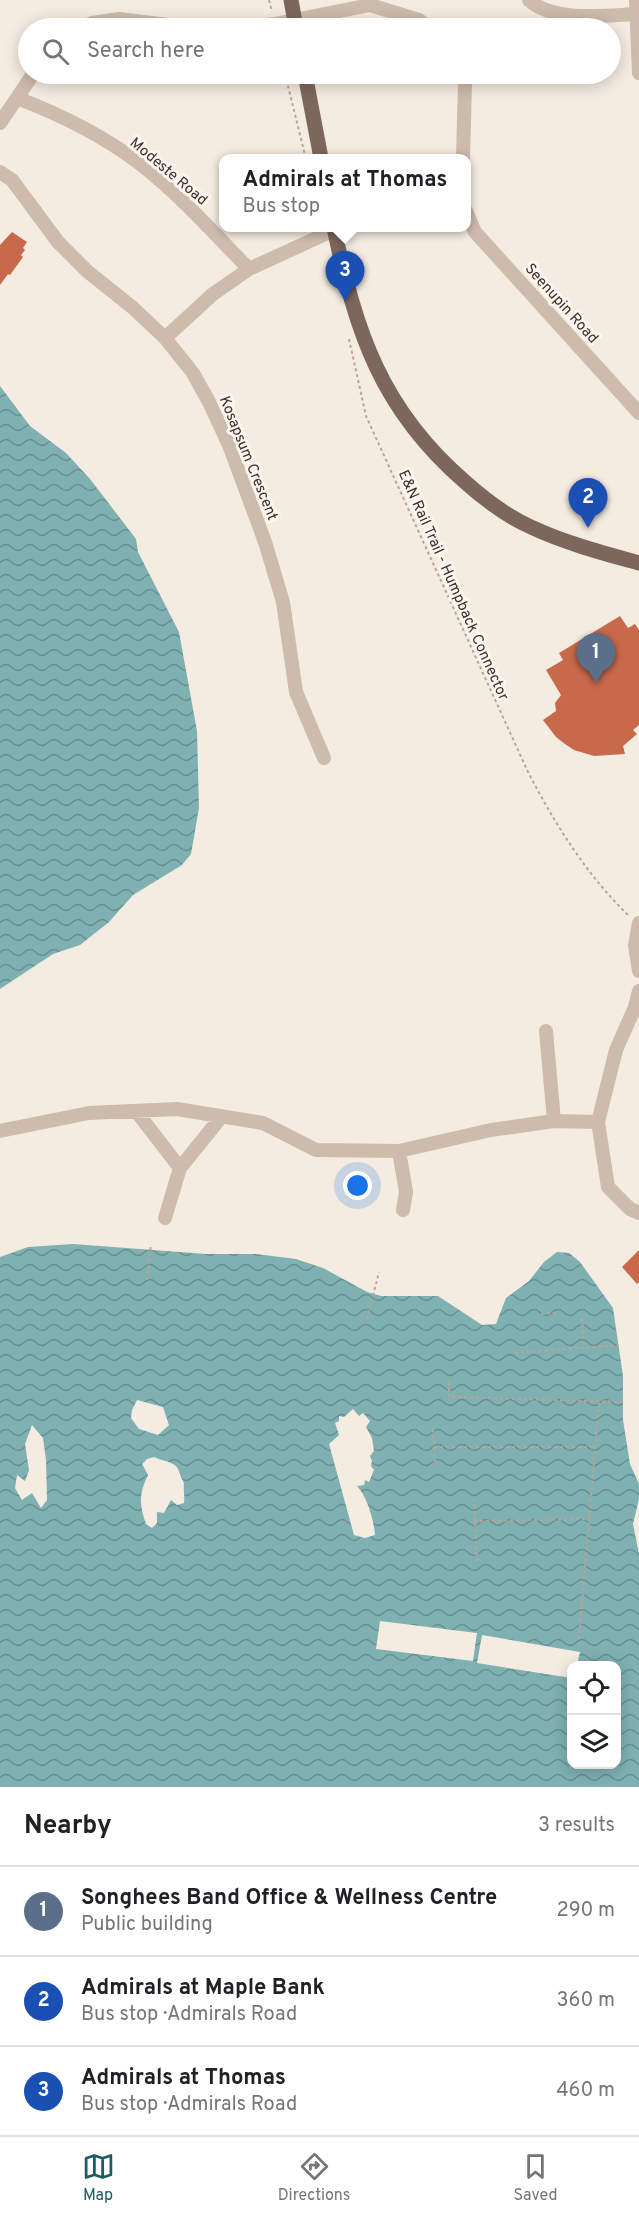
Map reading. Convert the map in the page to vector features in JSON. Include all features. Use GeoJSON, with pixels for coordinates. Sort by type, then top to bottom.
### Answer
{"type":"FeatureCollection","features":[{"type":"Feature","properties":{"kind":"main road"},"geometry":{"type":"LineString","coordinates":[[291,0],[294,18]]}},
{"type":"Feature","properties":{"kind":"main road"},"geometry":{"type":"LineString","coordinates":[[307,84],[320,154]]}},
{"type":"Feature","properties":{"kind":"main road"},"geometry":{"type":"LineString","coordinates":[[335,232],[354,312],[376,370],[404,417],[441,461],[482,497],[529,526],[560,539],[639,563]]}},
{"type":"Feature","properties":{"kind":"street"},"geometry":{"type":"LineString","coordinates":[[529,0],[538,8],[562,15],[637,9],[639,73]]}},
{"type":"Feature","properties":{"kind":"street"},"geometry":{"type":"LineString","coordinates":[[319,18],[370,5],[412,18]]}},
{"type":"Feature","properties":{"kind":"street"},"geometry":{"type":"LineString","coordinates":[[0,123],[26,84]]}},
{"type":"Feature","properties":{"kind":"street"},"geometry":{"type":"LineString","coordinates":[[463,154],[465,84]]}},
{"type":"Feature","properties":{"kind":"street","name":"Modeste Road"},"geometry":{"type":"LineString","coordinates":[[17,98],[51,111],[106,140],[139,163],[181,199],[249,269]]}},
{"type":"Feature","properties":{"kind":"street","name":"Kosapsum Crescent"},"geometry":{"type":"LineString","coordinates":[[0,172],[12,180],[58,242],[87,271],[132,307],[165,338],[193,373],[210,402],[229,445],[265,542],[283,602],[296,692],[324,758]]}},
{"type":"Feature","properties":{"kind":"street","name":"Seenupin Road"},"geometry":{"type":"LineString","coordinates":[[471,223],[475,232],[639,413]]}},
{"type":"Feature","properties":{"kind":"street"},"geometry":{"type":"LineString","coordinates":[[165,338],[213,294],[249,269],[328,232]]}},
{"type":"Feature","properties":{"kind":"street"},"geometry":{"type":"LineString","coordinates":[[636,921],[635,946],[639,971]]}},
{"type":"Feature","properties":{"kind":"street"},"geometry":{"type":"LineString","coordinates":[[639,991],[635,1008],[616,1050],[598,1122],[608,1187],[630,1209],[639,1213]]}},
{"type":"Feature","properties":{"kind":"street"},"geometry":{"type":"LineString","coordinates":[[546,1031],[554,1121]]}},
{"type":"Feature","properties":{"kind":"street"},"geometry":{"type":"LineString","coordinates":[[0,1131],[89,1113],[177,1110],[262,1123],[316,1150],[399,1150],[471,1133],[554,1121],[598,1122]]}},
{"type":"Feature","properties":{"kind":"street"},"geometry":{"type":"LineString","coordinates":[[136,1111],[180,1168]]}},
{"type":"Feature","properties":{"kind":"street"},"geometry":{"type":"LineString","coordinates":[[165,1218],[180,1168],[222,1116]]}},
{"type":"Feature","properties":{"kind":"street"},"geometry":{"type":"LineString","coordinates":[[399,1150],[406,1192],[403,1210]]}},
{"type":"Feature","properties":{"kind":"path"},"geometry":{"type":"LineString","coordinates":[[269,0],[271,6]]}},
{"type":"Feature","properties":{"kind":"path"},"geometry":{"type":"LineString","coordinates":[[287,84],[305,154]]}},
{"type":"Feature","properties":{"kind":"path","name":"E&N Rail Trail - Humpback Connector"},"geometry":{"type":"LineString","coordinates":[[347,330],[366,416],[528,772],[548,810],[575,852],[596,880],[636,921]]}},
{"type":"Feature","properties":{"kind":"path"},"geometry":{"type":"LineString","coordinates":[[147,1280],[151,1244]]}},
{"type":"Feature","properties":{"kind":"path"},"geometry":{"type":"LineString","coordinates":[[367,1319],[380,1272]]}},
{"type":"Feature","properties":{"kind":"path"},"geometry":{"type":"LineString","coordinates":[[541,1314],[555,1313]]}},
{"type":"Feature","properties":{"kind":"path"},"geometry":{"type":"LineString","coordinates":[[582,1318],[584,1348]]}},
{"type":"Feature","properties":{"kind":"path"},"geometry":{"type":"LineString","coordinates":[[516,1353],[618,1346]]}},
{"type":"Feature","properties":{"kind":"path"},"geometry":{"type":"LineString","coordinates":[[449,1382],[449,1397],[623,1402]]}},
{"type":"Feature","properties":{"kind":"path"},"geometry":{"type":"LineString","coordinates":[[579,1639],[599,1402]]}},
{"type":"Feature","properties":{"kind":"path"},"geometry":{"type":"LineString","coordinates":[[433,1429],[435,1467]]}},
{"type":"Feature","properties":{"kind":"path"},"geometry":{"type":"LineString","coordinates":[[434,1447],[596,1447]]}},
{"type":"Feature","properties":{"kind":"path"},"geometry":{"type":"LineString","coordinates":[[474,1499],[477,1561]]}},
{"type":"Feature","properties":{"kind":"path"},"geometry":{"type":"LineString","coordinates":[[474,1521],[589,1519]]}},
{"type":"Feature","properties":{"kind":"water"},"geometry":{"type":"Polygon","coordinates":[[[0,386],[30,426],[66,453],[90,479],[136,539],[138,552],[179,632],[197,731],[199,808],[191,854],[182,865],[133,895],[109,922],[80,945],[53,954],[0,989],[0,386]]]}},
{"type":"Feature","properties":{"kind":"water"},"geometry":{"type":"Polygon","coordinates":[[[73,1244],[206,1254],[256,1254],[296,1259],[323,1268],[367,1292],[381,1296],[438,1296],[482,1325],[496,1324],[506,1298],[529,1281],[544,1262],[557,1252],[569,1253],[580,1262],[613,1308],[623,1376],[623,1420],[630,1464],[639,1484],[639,1499],[633,1524],[639,1554],[639,1787],[0,1787],[0,1257],[28,1247],[73,1244]],[[137,1400],[131,1418],[139,1429],[158,1435],[169,1425],[163,1407],[137,1400]],[[353,1409],[344,1417],[339,1416],[339,1421],[335,1423],[339,1435],[329,1444],[354,1535],[365,1538],[375,1535],[367,1502],[357,1486],[364,1485],[365,1480],[369,1482],[374,1470],[370,1456],[374,1451],[372,1438],[366,1427],[370,1421],[363,1413],[359,1416],[353,1409]],[[32,1425],[25,1444],[29,1470],[25,1481],[17,1475],[15,1488],[22,1500],[32,1493],[41,1508],[47,1500],[46,1460],[43,1438],[32,1425]],[[154,1457],[142,1464],[148,1475],[141,1499],[146,1524],[152,1528],[157,1523],[157,1512],[164,1513],[171,1500],[177,1505],[184,1503],[184,1483],[176,1466],[154,1457]]]}},
{"type":"Feature","properties":{"kind":"pier"},"geometry":{"type":"Polygon","coordinates":[[[380,1621],[477,1633],[473,1661],[376,1649],[380,1621]]]}},
{"type":"Feature","properties":{"kind":"pier"},"geometry":{"type":"Polygon","coordinates":[[[482,1635],[580,1652],[578,1661],[567,1661],[567,1677],[477,1663],[482,1635]]]}},
{"type":"Feature","properties":{"kind":"building"},"geometry":{"type":"Polygon","coordinates":[[[12,232],[27,242],[21,255],[23,257],[0,285],[0,245],[12,232]]]}},
{"type":"Feature","properties":{"kind":"building"},"geometry":{"type":"Polygon","coordinates":[[[620,616],[628,628],[635,624],[639,630],[639,725],[633,730],[637,734],[623,746],[625,754],[594,756],[574,750],[565,744],[556,737],[543,720],[556,711],[555,703],[561,695],[546,670],[563,660],[559,653],[620,616]]]}},
{"type":"Feature","properties":{"kind":"building"},"geometry":{"type":"Polygon","coordinates":[[[639,1250],[639,1282],[637,1284],[622,1267],[639,1250]]]}},
{"type":"Feature","properties":{"kind":"place","name":"Admirals at Thomas"},"geometry":{"type":"Point","coordinates":[345,301]}},
{"type":"Feature","properties":{"kind":"place","name":"Admirals at Maple Bank"},"geometry":{"type":"Point","coordinates":[588,528]}},
{"type":"Feature","properties":{"kind":"place","name":"Songhees Band Office & Wellness Centre"},"geometry":{"type":"Point","coordinates":[596,683]}}]}
